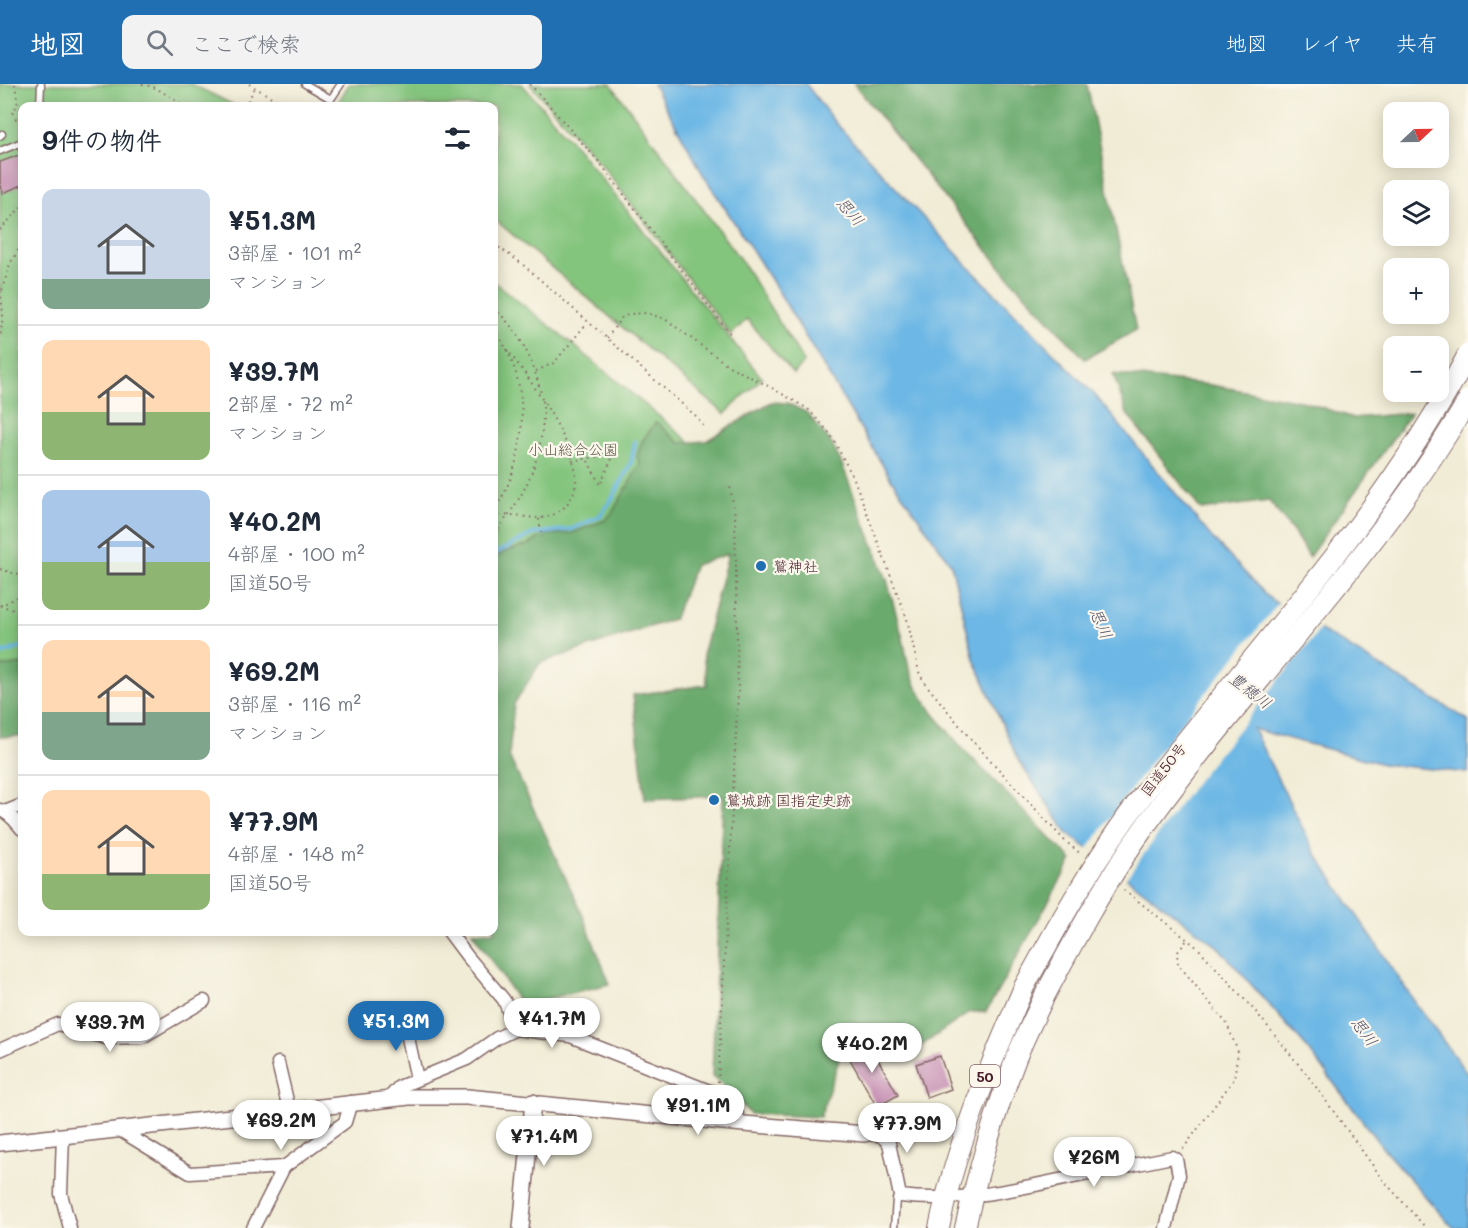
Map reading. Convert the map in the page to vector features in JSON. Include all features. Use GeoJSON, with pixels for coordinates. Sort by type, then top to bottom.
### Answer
{"type":"FeatureCollection","features":[{"type":"Feature","properties":{"kind":"highway","name":"国道50号"},"geometry":{"type":"LineString","coordinates":[[939,1228],[975,1102],[1024,987],[1072,900],[1116,831],[1382,494],[1435,414],[1468,354]]}},
{"type":"Feature","properties":{"kind":"highway","name":"国道50号"},"geometry":{"type":"LineString","coordinates":[[965,1228],[981,1160],[1015,1060],[1043,999],[1091,911],[1138,837],[1239,706],[1370,545],[1431,461],[1468,400]]}},
{"type":"Feature","properties":{"kind":"street"},"geometry":{"type":"LineString","coordinates":[[18,806],[2,811],[18,826]]}},
{"type":"Feature","properties":{"kind":"street"},"geometry":{"type":"LineString","coordinates":[[452,936],[504,1000],[516,1029]]}},
{"type":"Feature","properties":{"kind":"street"},"geometry":{"type":"LineString","coordinates":[[0,1050],[58,1024],[106,1038],[142,1037],[204,1001]]}},
{"type":"Feature","properties":{"kind":"street"},"geometry":{"type":"LineString","coordinates":[[407,1020],[407,1033],[417,1079]]}},
{"type":"Feature","properties":{"kind":"street"},"geometry":{"type":"LineString","coordinates":[[389,1098],[399,1087],[467,1059],[497,1038],[516,1029],[570,1036],[717,1094]]}},
{"type":"Feature","properties":{"kind":"street"},"geometry":{"type":"LineString","coordinates":[[278,1063],[289,1109]]}},
{"type":"Feature","properties":{"kind":"street"},"geometry":{"type":"LineString","coordinates":[[0,1143],[389,1098],[467,1097],[880,1135],[889,1143],[900,1196],[946,1197],[1000,1193],[1172,1157],[1176,1159],[1179,1175],[1166,1228]]}},
{"type":"Feature","properties":{"kind":"street"},"geometry":{"type":"LineString","coordinates":[[253,1228],[284,1167],[345,1122],[351,1102]]}},
{"type":"Feature","properties":{"kind":"street"},"geometry":{"type":"LineString","coordinates":[[521,1228],[533,1102]]}},
{"type":"Feature","properties":{"kind":"street"},"geometry":{"type":"LineString","coordinates":[[118,1129],[190,1173],[284,1167]]}},
{"type":"Feature","properties":{"kind":"street"},"geometry":{"type":"LineString","coordinates":[[63,1135],[61,1194],[70,1228]]}},
{"type":"Feature","properties":{"kind":"lane"},"geometry":{"type":"LineString","coordinates":[[40,102],[41,84]]}},
{"type":"Feature","properties":{"kind":"lane"},"geometry":{"type":"LineString","coordinates":[[305,84],[331,99],[341,84]]}},
{"type":"Feature","properties":{"kind":"lane"},"geometry":{"type":"LineString","coordinates":[[0,152],[18,144]]}},
{"type":"Feature","properties":{"kind":"lane"},"geometry":{"type":"LineString","coordinates":[[717,1094],[737,1106],[744,1124]]}},
{"type":"Feature","properties":{"kind":"lane"},"geometry":{"type":"LineString","coordinates":[[894,1228],[896,1199],[900,1196]]}},
{"type":"Feature","properties":{"kind":"path"},"geometry":{"type":"LineString","coordinates":[[15,84],[18,106],[13,111],[13,115],[18,118]]}},
{"type":"Feature","properties":{"kind":"path"},"geometry":{"type":"LineString","coordinates":[[142,84],[156,88],[179,102]]}},
{"type":"Feature","properties":{"kind":"path"},"geometry":{"type":"LineString","coordinates":[[249,84],[280,102]]}},
{"type":"Feature","properties":{"kind":"path"},"geometry":{"type":"LineString","coordinates":[[530,84],[600,163],[731,335]]}},
{"type":"Feature","properties":{"kind":"path"},"geometry":{"type":"LineString","coordinates":[[246,102],[255,87]]}},
{"type":"Feature","properties":{"kind":"path"},"geometry":{"type":"LineString","coordinates":[[0,230],[18,210]]}},
{"type":"Feature","properties":{"kind":"path"},"geometry":{"type":"LineString","coordinates":[[498,247],[521,263],[697,417],[704,428]]}},
{"type":"Feature","properties":{"kind":"path"},"geometry":{"type":"LineString","coordinates":[[2,292],[10,264],[18,251]]}},
{"type":"Feature","properties":{"kind":"path"},"geometry":{"type":"LineString","coordinates":[[0,285],[3,315],[0,338]]}},
{"type":"Feature","properties":{"kind":"path"},"geometry":{"type":"LineString","coordinates":[[498,312],[520,337],[536,371],[543,399],[541,445],[536,462],[526,487],[498,529]]}},
{"type":"Feature","properties":{"kind":"path"},"geometry":{"type":"LineString","coordinates":[[607,338],[622,317],[631,314],[647,314],[665,320],[729,366],[808,409],[831,435],[854,479],[907,619],[919,672],[924,682],[969,737],[1064,840],[1082,855]]}},
{"type":"Feature","properties":{"kind":"path"},"geometry":{"type":"LineString","coordinates":[[536,371],[554,363],[587,322]]}},
{"type":"Feature","properties":{"kind":"path"},"geometry":{"type":"LineString","coordinates":[[498,337],[515,374],[522,411],[518,460],[510,482],[498,503]]}},
{"type":"Feature","properties":{"kind":"path"},"geometry":{"type":"LineString","coordinates":[[498,516],[539,519],[556,513],[570,499],[577,481],[572,461],[543,399],[521,366],[506,350]]}},
{"type":"Feature","properties":{"kind":"path"},"geometry":{"type":"LineString","coordinates":[[572,461],[586,458],[614,454],[600,485],[586,458]]}},
{"type":"Feature","properties":{"kind":"path"},"geometry":{"type":"LineString","coordinates":[[717,1094],[738,693],[735,514],[730,486]]}},
{"type":"Feature","properties":{"kind":"path"},"geometry":{"type":"LineString","coordinates":[[539,519],[539,530],[542,537]]}},
{"type":"Feature","properties":{"kind":"path"},"geometry":{"type":"LineString","coordinates":[[0,569],[18,575]]}},
{"type":"Feature","properties":{"kind":"path"},"geometry":{"type":"LineString","coordinates":[[0,606],[18,597]]}},
{"type":"Feature","properties":{"kind":"path"},"geometry":{"type":"LineString","coordinates":[[0,606],[18,612]]}},
{"type":"Feature","properties":{"kind":"path"},"geometry":{"type":"LineString","coordinates":[[1117,884],[1197,948],[1256,1012],[1308,1076],[1384,1181],[1426,1228]]}},
{"type":"Feature","properties":{"kind":"path"},"geometry":{"type":"LineString","coordinates":[[1176,1159],[1234,1079],[1238,1052],[1227,1023],[1178,964],[1178,953],[1187,940]]}},
{"type":"Feature","properties":{"kind":"green space"},"geometry":{"type":"Polygon","coordinates":[[[0,84],[191,84],[228,102],[18,102],[18,691],[0,693],[0,84]]]}},
{"type":"Feature","properties":{"kind":"green space"},"geometry":{"type":"Polygon","coordinates":[[[349,84],[522,84],[568,137],[762,378],[725,414],[498,222],[498,102],[338,102],[349,84]]]}},
{"type":"Feature","properties":{"kind":"green space"},"geometry":{"type":"Polygon","coordinates":[[[530,84],[611,84],[742,262],[804,362],[793,374],[747,319],[731,335],[600,163],[530,84]]]}},
{"type":"Feature","properties":{"kind":"green space"},"geometry":{"type":"Polygon","coordinates":[[[854,84],[1087,84],[1136,330],[1085,359],[1006,274],[854,84]]]}},
{"type":"Feature","properties":{"kind":"green space","name":"小山総合公園"},"geometry":{"type":"Polygon","coordinates":[[[498,285],[690,442],[634,503],[583,542],[498,567],[498,285]]]}},
{"type":"Feature","properties":{"kind":"green space"},"geometry":{"type":"Polygon","coordinates":[[[1113,374],[1211,385],[1306,402],[1353,418],[1411,413],[1309,557],[1269,501],[1201,510],[1127,414],[1113,374]]]}},
{"type":"Feature","properties":{"kind":"green space"},"geometry":{"type":"Polygon","coordinates":[[[771,402],[787,403],[806,412],[830,441],[841,462],[887,580],[909,668],[918,690],[933,713],[963,749],[1072,860],[986,1012],[970,1012],[908,1055],[884,1031],[868,1035],[842,1051],[820,1117],[750,1114],[727,1088],[712,1076],[723,796],[645,799],[633,695],[707,685],[703,652],[728,554],[695,565],[674,619],[540,663],[514,704],[509,756],[581,911],[610,984],[521,1005],[475,936],[498,936],[498,556],[530,544],[544,535],[572,533],[605,520],[612,513],[640,464],[637,456],[642,441],[656,422],[680,443],[706,441],[771,402]]]}},
{"type":"Feature","properties":{"kind":"green space"},"geometry":{"type":"Polygon","coordinates":[[[18,665],[18,736],[0,737],[0,667],[18,665]]]}},
{"type":"Feature","properties":{"kind":"water"},"geometry":{"type":"Polygon","coordinates":[[[653,84],[806,84],[833,120],[969,267],[1094,394],[1213,539],[1270,599],[1468,720],[1468,773],[1383,764],[1253,729],[1314,851],[1414,1001],[1468,1075],[1468,1228],[1454,1228],[1447,1221],[1385,1151],[1308,1049],[1218,947],[1067,833],[1018,760],[974,659],[951,564],[891,479],[771,279],[704,176],[653,84]]]}},
{"type":"Feature","properties":{"kind":"pier"},"geometry":{"type":"Polygon","coordinates":[[[1280,601],[1322,627],[1196,782],[1125,880],[1086,851],[1160,750],[1280,601]]]}},
{"type":"Feature","properties":{"kind":"building"},"geometry":{"type":"Polygon","coordinates":[[[18,155],[18,187],[3,193],[1,187],[0,189],[0,162],[18,155]]]}},
{"type":"Feature","properties":{"kind":"building"},"geometry":{"type":"Polygon","coordinates":[[[867,1040],[898,1095],[877,1107],[846,1052],[867,1040]]]}},
{"type":"Feature","properties":{"kind":"building"},"geometry":{"type":"Polygon","coordinates":[[[940,1056],[951,1089],[927,1098],[916,1064],[940,1056]]]}},
{"type":"Feature","properties":{"kind":"waterway"},"geometry":{"type":"LineString","coordinates":[[498,552],[533,534],[572,529],[600,516],[631,463],[635,441]]}},
{"type":"Feature","properties":{"kind":"waterway"},"geometry":{"type":"LineString","coordinates":[[0,654],[18,648]]}},
{"type":"Feature","properties":{"kind":"place","name":"鷲神社"},"geometry":{"type":"Point","coordinates":[761,566]}},
{"type":"Feature","properties":{"kind":"place","name":"鷲城跡 国指定史跡"},"geometry":{"type":"Point","coordinates":[714,800]}},
{"type":"Feature","properties":{"kind":"water label","name":"思川"},"geometry":{"type":"Point","coordinates":[851,211]}},
{"type":"Feature","properties":{"kind":"water label","name":"思川"},"geometry":{"type":"Point","coordinates":[1102,623]}},
{"type":"Feature","properties":{"kind":"water label","name":"豊穂川"},"geometry":{"type":"Point","coordinates":[1251,690]}},
{"type":"Feature","properties":{"kind":"water label","name":"思川"},"geometry":{"type":"Point","coordinates":[1365,1031]}}]}
